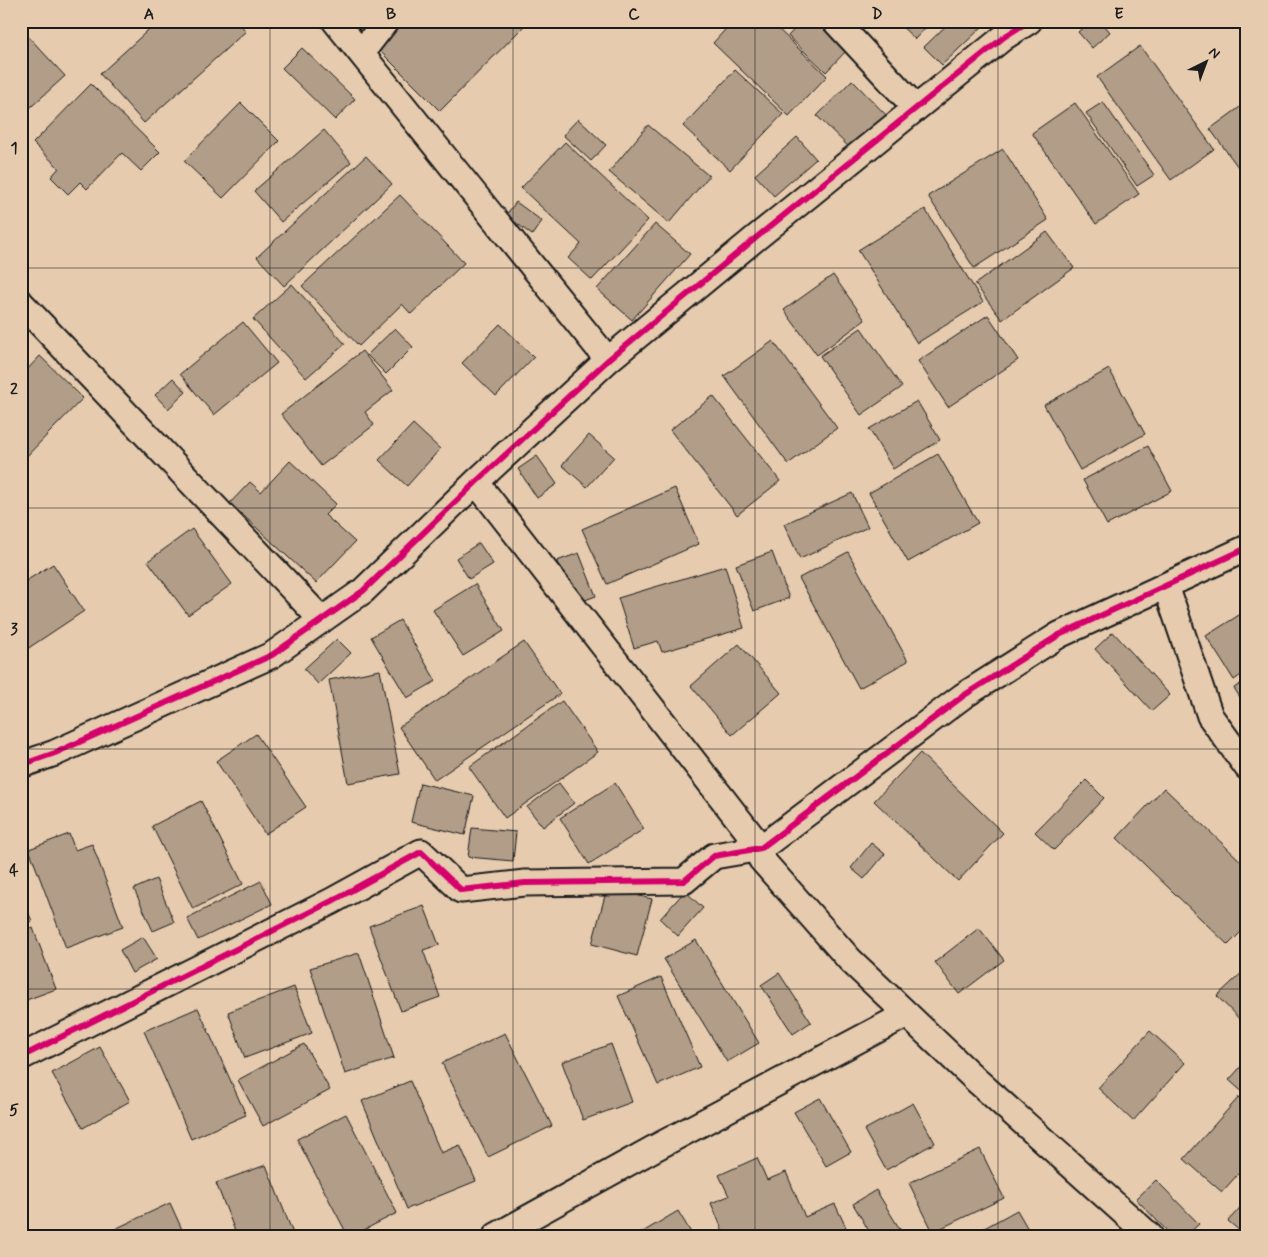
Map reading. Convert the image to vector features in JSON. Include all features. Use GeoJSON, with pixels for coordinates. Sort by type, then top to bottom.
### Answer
{"type":"FeatureCollection","features":[{"type":"Feature","properties":{"kind":"street"},"geometry":{"type":"LineString","coordinates":[[335,21],[608,360]]}},
{"type":"Feature","properties":{"kind":"street"},"geometry":{"type":"LineString","coordinates":[[361,53],[386,21]]}},
{"type":"Feature","properties":{"kind":"street"},"geometry":{"type":"LineString","coordinates":[[834,21],[916,108]]}},
{"type":"Feature","properties":{"kind":"street"},"geometry":{"type":"LineString","coordinates":[[21,765],[55,753],[272,655],[363,591],[476,482],[608,360],[1004,37],[1029,21]]}},
{"type":"Feature","properties":{"kind":"street"},"geometry":{"type":"LineString","coordinates":[[21,303],[322,620]]}},
{"type":"Feature","properties":{"kind":"street"},"geometry":{"type":"LineString","coordinates":[[476,482],[762,848],[761,859],[850,960],[976,1079],[1150,1236]]}},
{"type":"Feature","properties":{"kind":"street"},"geometry":{"type":"LineString","coordinates":[[21,1057],[332,901],[422,852],[461,890],[525,883],[684,881],[714,856],[762,848],[963,696],[1059,636],[1247,548]]}},
{"type":"Feature","properties":{"kind":"street"},"geometry":{"type":"LineString","coordinates":[[1166,586],[1210,716],[1247,768]]}},
{"type":"Feature","properties":{"kind":"street"},"geometry":{"type":"LineString","coordinates":[[496,1236],[907,1014]]}},
{"type":"Feature","properties":{"kind":"building"},"geometry":{"type":"Polygon","coordinates":[[[158,21],[237,21],[246,31],[144,123],[100,74],[158,21]]]}},
{"type":"Feature","properties":{"kind":"building"},"geometry":{"type":"Polygon","coordinates":[[[400,21],[529,21],[440,111],[375,46],[400,21]]]}},
{"type":"Feature","properties":{"kind":"building"},"geometry":{"type":"Polygon","coordinates":[[[733,21],[770,21],[827,76],[789,116],[713,43],[733,21]]]}},
{"type":"Feature","properties":{"kind":"building"},"geometry":{"type":"Polygon","coordinates":[[[802,21],[819,21],[848,49],[826,72],[788,36],[802,21]]]}},
{"type":"Feature","properties":{"kind":"building"},"geometry":{"type":"Polygon","coordinates":[[[896,21],[932,21],[915,39],[896,21]]]}},
{"type":"Feature","properties":{"kind":"building"},"geometry":{"type":"Polygon","coordinates":[[[951,21],[977,21],[982,27],[942,65],[924,47],[951,21]]]}},
{"type":"Feature","properties":{"kind":"building"},"geometry":{"type":"Polygon","coordinates":[[[1090,21],[1101,21],[1110,32],[1092,48],[1078,32],[1090,21]]]}},
{"type":"Feature","properties":{"kind":"building"},"geometry":{"type":"Polygon","coordinates":[[[26,34],[65,76],[21,116],[21,39],[26,34]]]}},
{"type":"Feature","properties":{"kind":"building"},"geometry":{"type":"Polygon","coordinates":[[[1140,46],[1214,149],[1171,180],[1097,77],[1140,46]]]}},
{"type":"Feature","properties":{"kind":"building"},"geometry":{"type":"Polygon","coordinates":[[[302,48],[355,99],[335,120],[282,68],[302,48]]]}},
{"type":"Feature","properties":{"kind":"building"},"geometry":{"type":"Polygon","coordinates":[[[735,70],[783,114],[730,170],[683,126],[735,70]]]}},
{"type":"Feature","properties":{"kind":"building"},"geometry":{"type":"Polygon","coordinates":[[[852,80],[888,117],[854,152],[817,116],[852,80]]]}},
{"type":"Feature","properties":{"kind":"building"},"geometry":{"type":"Polygon","coordinates":[[[91,84],[160,152],[141,171],[122,153],[87,189],[80,182],[68,194],[51,177],[59,168],[33,143],[91,84]]]}},
{"type":"Feature","properties":{"kind":"building"},"geometry":{"type":"Polygon","coordinates":[[[1103,102],[1154,175],[1137,186],[1086,113],[1103,102]]]}},
{"type":"Feature","properties":{"kind":"building"},"geometry":{"type":"Polygon","coordinates":[[[1247,102],[1247,161],[1238,167],[1210,129],[1247,102]]]}},
{"type":"Feature","properties":{"kind":"building"},"geometry":{"type":"Polygon","coordinates":[[[241,103],[279,141],[223,198],[184,161],[241,103]]]}},
{"type":"Feature","properties":{"kind":"building"},"geometry":{"type":"Polygon","coordinates":[[[1075,103],[1139,194],[1096,224],[1032,133],[1075,103]]]}},
{"type":"Feature","properties":{"kind":"building"},"geometry":{"type":"Polygon","coordinates":[[[578,119],[606,145],[591,161],[563,135],[578,119]]]}},
{"type":"Feature","properties":{"kind":"building"},"geometry":{"type":"Polygon","coordinates":[[[648,125],[709,176],[669,223],[609,172],[648,125]]]}},
{"type":"Feature","properties":{"kind":"building"},"geometry":{"type":"Polygon","coordinates":[[[324,130],[351,162],[281,222],[254,191],[324,130]]]}},
{"type":"Feature","properties":{"kind":"building"},"geometry":{"type":"Polygon","coordinates":[[[797,137],[816,159],[774,196],[755,175],[797,137]]]}},
{"type":"Feature","properties":{"kind":"building"},"geometry":{"type":"Polygon","coordinates":[[[565,142],[648,220],[592,280],[568,258],[581,244],[521,188],[565,142]]]}},
{"type":"Feature","properties":{"kind":"building"},"geometry":{"type":"Polygon","coordinates":[[[1003,149],[1048,220],[974,268],[928,196],[1003,149]]]}},
{"type":"Feature","properties":{"kind":"building"},"geometry":{"type":"Polygon","coordinates":[[[366,156],[392,184],[284,286],[257,257],[366,156]]]}},
{"type":"Feature","properties":{"kind":"building"},"geometry":{"type":"Polygon","coordinates":[[[400,195],[464,263],[411,314],[402,304],[359,346],[302,286],[400,195]]]}},
{"type":"Feature","properties":{"kind":"building"},"geometry":{"type":"Polygon","coordinates":[[[516,202],[542,221],[532,235],[506,215],[516,202]]]}},
{"type":"Feature","properties":{"kind":"building"},"geometry":{"type":"Polygon","coordinates":[[[925,209],[983,302],[917,343],[858,250],[925,209]]]}},
{"type":"Feature","properties":{"kind":"building"},"geometry":{"type":"Polygon","coordinates":[[[655,224],[690,254],[632,320],[597,289],[655,224]]]}},
{"type":"Feature","properties":{"kind":"building"},"geometry":{"type":"Polygon","coordinates":[[[1047,232],[1074,268],[1002,320],[975,284],[1047,232]]]}},
{"type":"Feature","properties":{"kind":"building"},"geometry":{"type":"Polygon","coordinates":[[[833,275],[865,320],[817,355],[784,310],[833,275]]]}},
{"type":"Feature","properties":{"kind":"building"},"geometry":{"type":"Polygon","coordinates":[[[292,284],[345,344],[306,378],[253,319],[292,284]]]}},
{"type":"Feature","properties":{"kind":"building"},"geometry":{"type":"Polygon","coordinates":[[[988,315],[1018,360],[948,407],[918,361],[988,315]]]}},
{"type":"Feature","properties":{"kind":"building"},"geometry":{"type":"Polygon","coordinates":[[[243,322],[277,363],[214,415],[180,374],[243,322]]]}},
{"type":"Feature","properties":{"kind":"building"},"geometry":{"type":"Polygon","coordinates":[[[500,324],[534,357],[496,396],[462,363],[500,324]]]}},
{"type":"Feature","properties":{"kind":"building"},"geometry":{"type":"Polygon","coordinates":[[[395,328],[413,347],[386,374],[367,355],[395,328]]]}},
{"type":"Feature","properties":{"kind":"building"},"geometry":{"type":"Polygon","coordinates":[[[861,328],[902,387],[861,415],[820,356],[861,328]]]}},
{"type":"Feature","properties":{"kind":"building"},"geometry":{"type":"Polygon","coordinates":[[[773,341],[837,428],[788,464],[724,376],[773,341]]]}},
{"type":"Feature","properties":{"kind":"building"},"geometry":{"type":"Polygon","coordinates":[[[362,351],[393,390],[365,412],[374,425],[321,466],[281,414],[362,351]]]}},
{"type":"Feature","properties":{"kind":"building"},"geometry":{"type":"Polygon","coordinates":[[[40,356],[83,398],[21,462],[21,376],[40,356]]]}},
{"type":"Feature","properties":{"kind":"building"},"geometry":{"type":"Polygon","coordinates":[[[1109,369],[1145,434],[1080,470],[1044,405],[1109,369]]]}},
{"type":"Feature","properties":{"kind":"building"},"geometry":{"type":"Polygon","coordinates":[[[173,378],[186,392],[168,409],[155,395],[173,378]]]}},
{"type":"Feature","properties":{"kind":"building"},"geometry":{"type":"Polygon","coordinates":[[[713,396],[780,481],[737,515],[670,430],[713,396]]]}},
{"type":"Feature","properties":{"kind":"building"},"geometry":{"type":"Polygon","coordinates":[[[917,401],[940,440],[893,469],[869,429],[917,401]]]}},
{"type":"Feature","properties":{"kind":"building"},"geometry":{"type":"Polygon","coordinates":[[[413,424],[440,449],[407,486],[379,460],[413,424]]]}},
{"type":"Feature","properties":{"kind":"building"},"geometry":{"type":"Polygon","coordinates":[[[589,435],[614,457],[587,487],[562,465],[589,435]]]}},
{"type":"Feature","properties":{"kind":"building"},"geometry":{"type":"Polygon","coordinates":[[[1148,446],[1172,491],[1107,525],[1083,480],[1148,446]]]}},
{"type":"Feature","properties":{"kind":"building"},"geometry":{"type":"Polygon","coordinates":[[[938,454],[978,523],[908,562],[869,493],[938,454]]]}},
{"type":"Feature","properties":{"kind":"building"},"geometry":{"type":"Polygon","coordinates":[[[537,456],[557,484],[537,498],[518,469],[537,456]]]}},
{"type":"Feature","properties":{"kind":"building"},"geometry":{"type":"Polygon","coordinates":[[[290,461],[336,504],[325,515],[355,542],[316,583],[230,503],[250,482],[261,492],[290,461]]]}},
{"type":"Feature","properties":{"kind":"building"},"geometry":{"type":"Polygon","coordinates":[[[675,488],[699,544],[607,584],[582,529],[675,488]]]}},
{"type":"Feature","properties":{"kind":"building"},"geometry":{"type":"Polygon","coordinates":[[[852,493],[868,527],[800,559],[784,524],[852,493]]]}},
{"type":"Feature","properties":{"kind":"building"},"geometry":{"type":"Polygon","coordinates":[[[192,529],[232,584],[188,615],[148,561],[192,529]]]}},
{"type":"Feature","properties":{"kind":"building"},"geometry":{"type":"Polygon","coordinates":[[[479,543],[493,564],[469,579],[456,558],[479,543]]]}},
{"type":"Feature","properties":{"kind":"building"},"geometry":{"type":"Polygon","coordinates":[[[772,552],[789,598],[754,611],[736,565],[772,552]]]}},
{"type":"Feature","properties":{"kind":"building"},"geometry":{"type":"Polygon","coordinates":[[[848,552],[908,661],[859,688],[799,578],[848,552]]]}},
{"type":"Feature","properties":{"kind":"building"},"geometry":{"type":"Polygon","coordinates":[[[579,553],[596,596],[574,604],[557,561],[579,553]]]}},
{"type":"Feature","properties":{"kind":"building"},"geometry":{"type":"Polygon","coordinates":[[[53,564],[84,611],[21,653],[21,584],[53,564]]]}},
{"type":"Feature","properties":{"kind":"building"},"geometry":{"type":"Polygon","coordinates":[[[725,566],[744,628],[662,652],[658,641],[634,648],[618,598],[725,566]]]}},
{"type":"Feature","properties":{"kind":"building"},"geometry":{"type":"Polygon","coordinates":[[[475,584],[504,631],[463,656],[433,610],[475,584]]]}},
{"type":"Feature","properties":{"kind":"building"},"geometry":{"type":"Polygon","coordinates":[[[1247,610],[1247,671],[1234,680],[1206,636],[1247,610]]]}},
{"type":"Feature","properties":{"kind":"building"},"geometry":{"type":"Polygon","coordinates":[[[400,620],[436,681],[407,698],[371,637],[400,620]]]}},
{"type":"Feature","properties":{"kind":"building"},"geometry":{"type":"Polygon","coordinates":[[[1113,632],[1170,695],[1152,711],[1095,649],[1113,632]]]}},
{"type":"Feature","properties":{"kind":"building"},"geometry":{"type":"Polygon","coordinates":[[[337,639],[351,653],[318,684],[304,669],[337,639]]]}},
{"type":"Feature","properties":{"kind":"building"},"geometry":{"type":"Polygon","coordinates":[[[524,642],[560,694],[435,780],[399,727],[524,642]]]}},
{"type":"Feature","properties":{"kind":"building"},"geometry":{"type":"Polygon","coordinates":[[[739,644],[781,693],[732,735],[691,686],[739,644]]]}},
{"type":"Feature","properties":{"kind":"building"},"geometry":{"type":"Polygon","coordinates":[[[380,670],[400,774],[348,783],[329,680],[380,670]]]}},
{"type":"Feature","properties":{"kind":"building"},"geometry":{"type":"Polygon","coordinates":[[[1247,680],[1247,708],[1234,688],[1247,680]]]}},
{"type":"Feature","properties":{"kind":"building"},"geometry":{"type":"Polygon","coordinates":[[[562,701],[598,752],[505,818],[469,767],[562,701]]]}},
{"type":"Feature","properties":{"kind":"building"},"geometry":{"type":"Polygon","coordinates":[[[256,734],[306,807],[265,834],[216,761],[256,734]]]}},
{"type":"Feature","properties":{"kind":"building"},"geometry":{"type":"Polygon","coordinates":[[[920,753],[1003,833],[958,881],[874,801],[920,753]]]}},
{"type":"Feature","properties":{"kind":"building"},"geometry":{"type":"Polygon","coordinates":[[[1086,780],[1104,798],[1054,850],[1035,832],[1086,780]]]}},
{"type":"Feature","properties":{"kind":"building"},"geometry":{"type":"Polygon","coordinates":[[[420,783],[474,796],[465,835],[411,822],[420,783]]]}},
{"type":"Feature","properties":{"kind":"building"},"geometry":{"type":"Polygon","coordinates":[[[559,783],[574,803],[543,827],[527,807],[559,783]]]}},
{"type":"Feature","properties":{"kind":"building"},"geometry":{"type":"Polygon","coordinates":[[[615,783],[644,829],[589,864],[560,818],[615,783]]]}},
{"type":"Feature","properties":{"kind":"building"},"geometry":{"type":"Polygon","coordinates":[[[1164,788],[1247,867],[1247,926],[1228,945],[1117,838],[1164,788]]]}},
{"type":"Feature","properties":{"kind":"building"},"geometry":{"type":"Polygon","coordinates":[[[201,801],[243,884],[193,909],[152,826],[201,801]]]}},
{"type":"Feature","properties":{"kind":"building"},"geometry":{"type":"Polygon","coordinates":[[[472,828],[516,832],[513,861],[468,857],[472,828]]]}},
{"type":"Feature","properties":{"kind":"building"},"geometry":{"type":"Polygon","coordinates":[[[69,834],[75,850],[92,844],[123,927],[66,948],[29,849],[69,834]]]}},
{"type":"Feature","properties":{"kind":"building"},"geometry":{"type":"Polygon","coordinates":[[[871,843],[885,854],[864,879],[851,868],[871,843]]]}},
{"type":"Feature","properties":{"kind":"building"},"geometry":{"type":"Polygon","coordinates":[[[156,879],[174,922],[153,931],[134,889],[156,879]]]}},
{"type":"Feature","properties":{"kind":"building"},"geometry":{"type":"Polygon","coordinates":[[[261,881],[272,904],[198,940],[187,918],[261,881]]]}},
{"type":"Feature","properties":{"kind":"building"},"geometry":{"type":"Polygon","coordinates":[[[607,888],[652,899],[637,956],[592,944],[607,888]]]}},
{"type":"Feature","properties":{"kind":"building"},"geometry":{"type":"Polygon","coordinates":[[[685,891],[703,908],[678,936],[660,919],[685,891]]]}},
{"type":"Feature","properties":{"kind":"building"},"geometry":{"type":"Polygon","coordinates":[[[21,896],[32,921],[21,925],[21,896]]]}},
{"type":"Feature","properties":{"kind":"building"},"geometry":{"type":"Polygon","coordinates":[[[424,906],[439,945],[423,950],[440,997],[401,1011],[369,926],[424,906]]]}},
{"type":"Feature","properties":{"kind":"building"},"geometry":{"type":"Polygon","coordinates":[[[33,928],[56,989],[21,1002],[21,932],[33,928]]]}},
{"type":"Feature","properties":{"kind":"building"},"geometry":{"type":"Polygon","coordinates":[[[979,928],[1004,960],[959,994],[935,962],[979,928]]]}},
{"type":"Feature","properties":{"kind":"building"},"geometry":{"type":"Polygon","coordinates":[[[143,937],[157,959],[132,973],[120,950],[143,937]]]}},
{"type":"Feature","properties":{"kind":"building"},"geometry":{"type":"Polygon","coordinates":[[[696,940],[759,1043],[727,1062],[664,959],[696,940]]]}},
{"type":"Feature","properties":{"kind":"building"},"geometry":{"type":"Polygon","coordinates":[[[359,953],[394,1058],[345,1074],[310,968],[359,953]]]}},
{"type":"Feature","properties":{"kind":"building"},"geometry":{"type":"Polygon","coordinates":[[[1247,968],[1247,1027],[1217,996],[1247,968]]]}},
{"type":"Feature","properties":{"kind":"building"},"geometry":{"type":"Polygon","coordinates":[[[779,973],[811,1022],[793,1034],[761,985],[779,973]]]}},
{"type":"Feature","properties":{"kind":"building"},"geometry":{"type":"Polygon","coordinates":[[[661,977],[700,1067],[658,1085],[618,996],[661,977]]]}},
{"type":"Feature","properties":{"kind":"building"},"geometry":{"type":"Polygon","coordinates":[[[294,987],[312,1033],[245,1058],[228,1012],[294,987]]]}},
{"type":"Feature","properties":{"kind":"building"},"geometry":{"type":"Polygon","coordinates":[[[198,1008],[246,1115],[191,1139],[144,1031],[198,1008]]]}},
{"type":"Feature","properties":{"kind":"building"},"geometry":{"type":"Polygon","coordinates":[[[1150,1031],[1185,1063],[1133,1121],[1098,1088],[1150,1031]]]}},
{"type":"Feature","properties":{"kind":"building"},"geometry":{"type":"Polygon","coordinates":[[[505,1033],[552,1126],[488,1157],[442,1063],[505,1033]]]}},
{"type":"Feature","properties":{"kind":"building"},"geometry":{"type":"Polygon","coordinates":[[[304,1044],[330,1090],[263,1126],[238,1080],[304,1044]]]}},
{"type":"Feature","properties":{"kind":"building"},"geometry":{"type":"Polygon","coordinates":[[[611,1044],[632,1102],[583,1120],[562,1062],[611,1044]]]}},
{"type":"Feature","properties":{"kind":"building"},"geometry":{"type":"Polygon","coordinates":[[[100,1047],[130,1101],[83,1128],[52,1073],[100,1047]]]}},
{"type":"Feature","properties":{"kind":"building"},"geometry":{"type":"Polygon","coordinates":[[[1247,1060],[1247,1096],[1229,1080],[1247,1060]]]}},
{"type":"Feature","properties":{"kind":"building"},"geometry":{"type":"Polygon","coordinates":[[[410,1081],[441,1153],[460,1145],[476,1181],[407,1209],[362,1101],[410,1081]]]}},
{"type":"Feature","properties":{"kind":"building"},"geometry":{"type":"Polygon","coordinates":[[[1239,1097],[1247,1104],[1247,1164],[1222,1192],[1184,1159],[1239,1097]]]}},
{"type":"Feature","properties":{"kind":"building"},"geometry":{"type":"Polygon","coordinates":[[[820,1098],[851,1152],[826,1166],[794,1112],[820,1098]]]}},
{"type":"Feature","properties":{"kind":"building"},"geometry":{"type":"Polygon","coordinates":[[[913,1103],[935,1143],[886,1170],[864,1130],[913,1103]]]}},
{"type":"Feature","properties":{"kind":"building"},"geometry":{"type":"Polygon","coordinates":[[[346,1114],[397,1213],[352,1236],[348,1236],[297,1139],[346,1114]]]}},
{"type":"Feature","properties":{"kind":"building"},"geometry":{"type":"Polygon","coordinates":[[[980,1149],[1004,1198],[933,1232],[909,1183],[980,1149]]]}},
{"type":"Feature","properties":{"kind":"building"},"geometry":{"type":"Polygon","coordinates":[[[757,1158],[767,1180],[786,1172],[805,1217],[835,1204],[850,1236],[725,1236],[711,1203],[729,1196],[719,1175],[757,1158]]]}},
{"type":"Feature","properties":{"kind":"building"},"geometry":{"type":"Polygon","coordinates":[[[266,1165],[294,1236],[237,1236],[216,1183],[266,1165]]]}},
{"type":"Feature","properties":{"kind":"building"},"geometry":{"type":"Polygon","coordinates":[[[1156,1180],[1199,1224],[1186,1236],[1172,1236],[1136,1199],[1156,1180]]]}},
{"type":"Feature","properties":{"kind":"building"},"geometry":{"type":"Polygon","coordinates":[[[876,1190],[904,1236],[872,1236],[853,1204],[876,1190]]]}},
{"type":"Feature","properties":{"kind":"building"},"geometry":{"type":"Polygon","coordinates":[[[1247,1200],[1247,1236],[1246,1236],[1228,1221],[1247,1200]]]}},
{"type":"Feature","properties":{"kind":"building"},"geometry":{"type":"Polygon","coordinates":[[[170,1203],[185,1236],[118,1236],[115,1229],[170,1203]]]}},
{"type":"Feature","properties":{"kind":"building"},"geometry":{"type":"Polygon","coordinates":[[[1017,1210],[1032,1236],[970,1236],[1017,1210]]]}},
{"type":"Feature","properties":{"kind":"building"},"geometry":{"type":"Polygon","coordinates":[[[678,1211],[693,1236],[636,1236],[678,1211]]]}},
{"type":"Feature","properties":{"kind":"cycle path"},"geometry":{"type":"LineString","coordinates":[[21,765],[55,753],[272,655],[363,591],[476,482],[608,360],[1004,37],[1029,21]]}},
{"type":"Feature","properties":{"kind":"cycle path"},"geometry":{"type":"LineString","coordinates":[[21,1057],[332,901],[421,852],[461,890],[525,883],[684,881],[714,856],[761,848],[963,696],[1059,635],[1247,548]]}}]}
